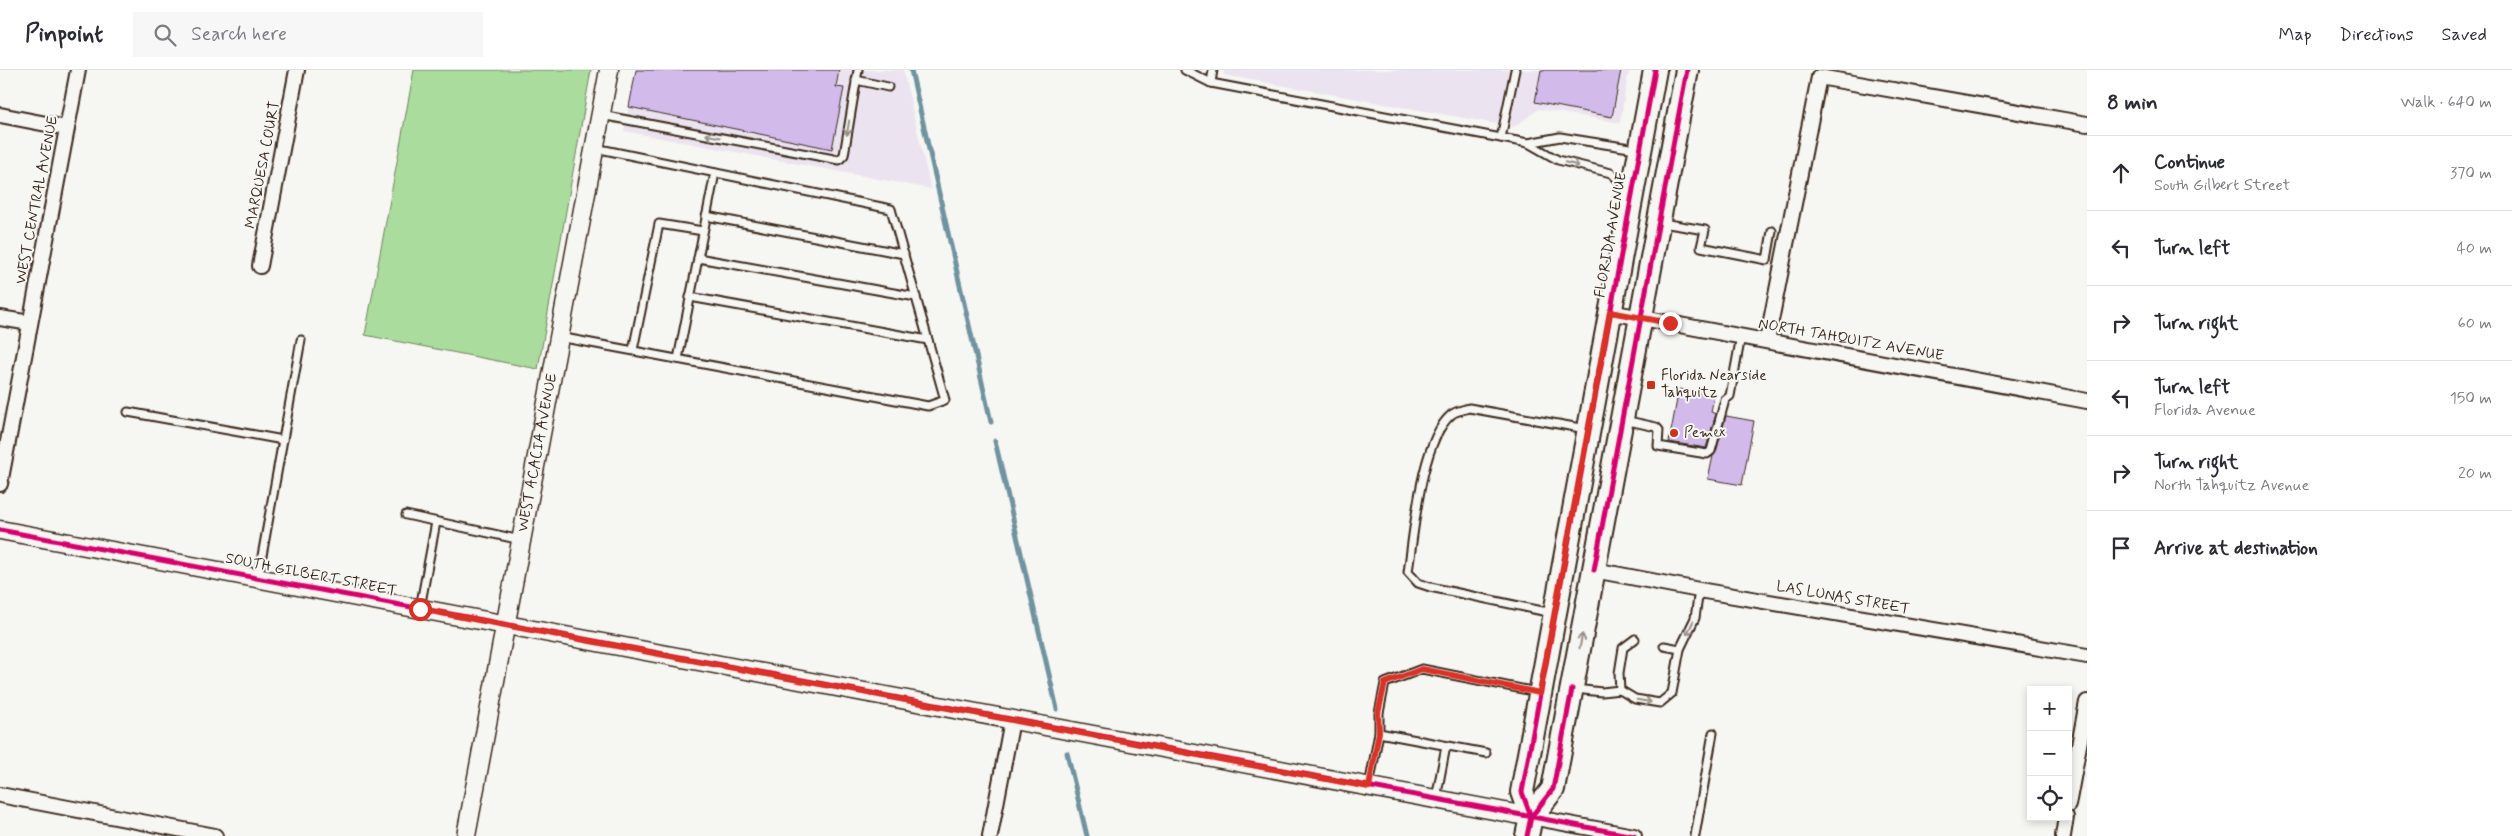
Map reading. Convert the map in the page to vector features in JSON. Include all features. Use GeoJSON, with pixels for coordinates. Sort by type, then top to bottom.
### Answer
{"type":"FeatureCollection","features":[{"type":"Feature","properties":{"kind":"main road","name":"FLORIDA AVENUE"},"geometry":{"type":"LineString","coordinates":[[1529,827],[1522,792],[1655,70]]}},
{"type":"Feature","properties":{"kind":"main road"},"geometry":{"type":"LineString","coordinates":[[1529,827],[1553,789],[1687,70]]}},
{"type":"Feature","properties":{"kind":"main road"},"geometry":{"type":"LineString","coordinates":[[1589,430],[1596,466],[1579,560],[1586,567],[1594,570]]}},
{"type":"Feature","properties":{"kind":"street","name":"WEST CENTRAL AVENUE"},"geometry":{"type":"LineString","coordinates":[[0,484],[78,70]]}},
{"type":"Feature","properties":{"kind":"street","name":"MARQUESA COURT"},"geometry":{"type":"LineString","coordinates":[[260,266],[297,70]]}},
{"type":"Feature","properties":{"kind":"street","name":"WEST ACACIA AVENUE"},"geometry":{"type":"LineString","coordinates":[[466,836],[609,70]]}},
{"type":"Feature","properties":{"kind":"street"},"geometry":{"type":"LineString","coordinates":[[1767,341],[1818,77],[2087,124]]}},
{"type":"Feature","properties":{"kind":"street"},"geometry":{"type":"LineString","coordinates":[[0,115],[67,128]]}},
{"type":"Feature","properties":{"kind":"street","name":"NORTH TAHQUITZ AVENUE"},"geometry":{"type":"LineString","coordinates":[[1610,312],[2087,401]]}},
{"type":"Feature","properties":{"kind":"street"},"geometry":{"type":"LineString","coordinates":[[0,318],[30,323]]}},
{"type":"Feature","properties":{"kind":"street","name":"SOUTH GILBERT STREET"},"geometry":{"type":"LineString","coordinates":[[0,530],[1436,799],[1529,827]]}},
{"type":"Feature","properties":{"kind":"street","name":"LAS LUNAS STREET"},"geometry":{"type":"LineString","coordinates":[[1594,570],[1699,590],[2087,656]]}},
{"type":"Feature","properties":{"kind":"street"},"geometry":{"type":"LineString","coordinates":[[2072,783],[2087,702]]}},
{"type":"Feature","properties":{"kind":"street"},"geometry":{"type":"LineString","coordinates":[[990,836],[1012,720]]}},
{"type":"Feature","properties":{"kind":"street"},"geometry":{"type":"LineString","coordinates":[[0,795],[215,836]]}},
{"type":"Feature","properties":{"kind":"street"},"geometry":{"type":"LineString","coordinates":[[2063,836],[2065,821]]}},
{"type":"Feature","properties":{"kind":"street"},"geometry":{"type":"LineString","coordinates":[[1529,827],[1634,836]]}},
{"type":"Feature","properties":{"kind":"lane"},"geometry":{"type":"LineString","coordinates":[[601,115],[839,160],[844,156],[858,70]]}},
{"type":"Feature","properties":{"kind":"lane"},"geometry":{"type":"LineString","coordinates":[[1185,70],[1211,82],[1528,143],[1558,160],[1611,173],[1632,193]]}},
{"type":"Feature","properties":{"kind":"lane"},"geometry":{"type":"LineString","coordinates":[[1211,82],[1213,70]]}},
{"type":"Feature","properties":{"kind":"lane"},"geometry":{"type":"LineString","coordinates":[[1501,138],[1514,70]]}},
{"type":"Feature","properties":{"kind":"lane"},"geometry":{"type":"LineString","coordinates":[[856,80],[888,86]]}},
{"type":"Feature","properties":{"kind":"lane"},"geometry":{"type":"LineString","coordinates":[[1528,143],[1560,137],[1640,150]]}},
{"type":"Feature","properties":{"kind":"lane"},"geometry":{"type":"LineString","coordinates":[[559,337],[928,406],[945,400],[891,209],[594,148]]}},
{"type":"Feature","properties":{"kind":"lane"},"geometry":{"type":"LineString","coordinates":[[678,359],[714,173]]}},
{"type":"Feature","properties":{"kind":"lane"},"geometry":{"type":"LineString","coordinates":[[706,216],[904,254]]}},
{"type":"Feature","properties":{"kind":"lane"},"geometry":{"type":"LineString","coordinates":[[1659,222],[1705,230],[1701,248],[1766,260],[1772,231]]}},
{"type":"Feature","properties":{"kind":"lane"},"geometry":{"type":"LineString","coordinates":[[633,350],[659,224],[703,231]]}},
{"type":"Feature","properties":{"kind":"lane"},"geometry":{"type":"LineString","coordinates":[[698,258],[916,297]]}},
{"type":"Feature","properties":{"kind":"lane"},"geometry":{"type":"LineString","coordinates":[[690,297],[928,340]]}},
{"type":"Feature","properties":{"kind":"lane"},"geometry":{"type":"LineString","coordinates":[[1622,420],[1656,427],[1659,430],[1658,446],[1707,454],[1711,452],[1725,400],[1730,396],[1741,336]]}},
{"type":"Feature","properties":{"kind":"lane"},"geometry":{"type":"LineString","coordinates":[[258,578],[300,340]]}},
{"type":"Feature","properties":{"kind":"lane"},"geometry":{"type":"LineString","coordinates":[[1554,614],[1430,587],[1418,583],[1408,572],[1427,456],[1436,435],[1451,414],[1469,408],[1589,430]]}},
{"type":"Feature","properties":{"kind":"lane"},"geometry":{"type":"LineString","coordinates":[[128,412],[282,440]]}},
{"type":"Feature","properties":{"kind":"lane"},"geometry":{"type":"LineString","coordinates":[[406,515],[521,540]]}},
{"type":"Feature","properties":{"kind":"lane"},"geometry":{"type":"LineString","coordinates":[[420,609],[436,522]]}},
{"type":"Feature","properties":{"kind":"lane"},"geometry":{"type":"LineString","coordinates":[[1572,689],[1602,692],[1620,690],[1635,699],[1660,703],[1672,693],[1680,649],[1695,618],[1699,590]]}},
{"type":"Feature","properties":{"kind":"lane"},"geometry":{"type":"LineString","coordinates":[[1620,690],[1619,673],[1623,648],[1634,639]]}},
{"type":"Feature","properties":{"kind":"lane"},"geometry":{"type":"LineString","coordinates":[[1664,646],[1680,649]]}},
{"type":"Feature","properties":{"kind":"lane"},"geometry":{"type":"LineString","coordinates":[[1369,787],[1379,732],[1378,713],[1385,683],[1422,669],[1540,693]]}},
{"type":"Feature","properties":{"kind":"lane"},"geometry":{"type":"LineString","coordinates":[[1379,732],[1486,753]]}},
{"type":"Feature","properties":{"kind":"lane"},"geometry":{"type":"LineString","coordinates":[[1695,836],[1713,732]]}},
{"type":"Feature","properties":{"kind":"lane"},"geometry":{"type":"LineString","coordinates":[[1436,799],[1446,746]]}},
{"type":"Feature","properties":{"kind":"shaded area"},"geometry":{"type":"Polygon","coordinates":[[[636,70],[903,70],[931,189],[624,131],[636,70]]]}},
{"type":"Feature","properties":{"kind":"shaded area"},"geometry":{"type":"Polygon","coordinates":[[[1224,70],[1629,70],[1620,123],[1539,109],[1514,127],[1224,75],[1224,70]]]}},
{"type":"Feature","properties":{"kind":"green space"},"geometry":{"type":"Polygon","coordinates":[[[414,70],[591,70],[538,369],[365,335],[414,70]]]}},
{"type":"Feature","properties":{"kind":"building"},"geometry":{"type":"Polygon","coordinates":[[[636,70],[839,70],[836,87],[844,88],[832,149],[629,107],[636,70]]]}},
{"type":"Feature","properties":{"kind":"building"},"geometry":{"type":"Polygon","coordinates":[[[1541,70],[1621,70],[1612,117],[1535,102],[1541,70]]]}},
{"type":"Feature","properties":{"kind":"building"},"geometry":{"type":"Polygon","coordinates":[[[1679,389],[1714,396],[1711,412],[1716,414],[1706,448],[1669,442],[1679,389]]]}},
{"type":"Feature","properties":{"kind":"building"},"geometry":{"type":"Polygon","coordinates":[[[1726,416],[1754,421],[1742,485],[1708,479],[1713,456],[1716,452],[1726,416]]]}},
{"type":"Feature","properties":{"kind":"waterway"},"geometry":{"type":"LineString","coordinates":[[911,70],[991,422]]}},
{"type":"Feature","properties":{"kind":"waterway"},"geometry":{"type":"LineString","coordinates":[[995,441],[1057,709]]}},
{"type":"Feature","properties":{"kind":"waterway"},"geometry":{"type":"LineString","coordinates":[[1067,753],[1087,836]]}},
{"type":"Feature","properties":{"kind":"cycle path"},"geometry":{"type":"LineString","coordinates":[[1531,817],[1522,792],[1655,70]]}},
{"type":"Feature","properties":{"kind":"cycle path"},"geometry":{"type":"LineString","coordinates":[[1594,570],[1687,70]]}},
{"type":"Feature","properties":{"kind":"cycle path"},"geometry":{"type":"LineString","coordinates":[[0,530],[1634,836]]}},
{"type":"Feature","properties":{"kind":"cycle path"},"geometry":{"type":"LineString","coordinates":[[1527,836],[1531,817],[1553,789],[1572,689]]}},
{"type":"Feature","properties":{"kind":"place","name":"Florida Nearside Tahquitz"},"geometry":{"type":"Point","coordinates":[1651,385]}},
{"type":"Feature","properties":{"kind":"place","name":"Pemex"},"geometry":{"type":"Point","coordinates":[1674,433]}},
{"type":"Feature","properties":{"kind":"route"},"geometry":{"type":"LineString","coordinates":[[420,609],[1369,787],[1379,732],[1378,713],[1385,683],[1422,669],[1540,693],[1610,312],[1670,323]]}}]}
